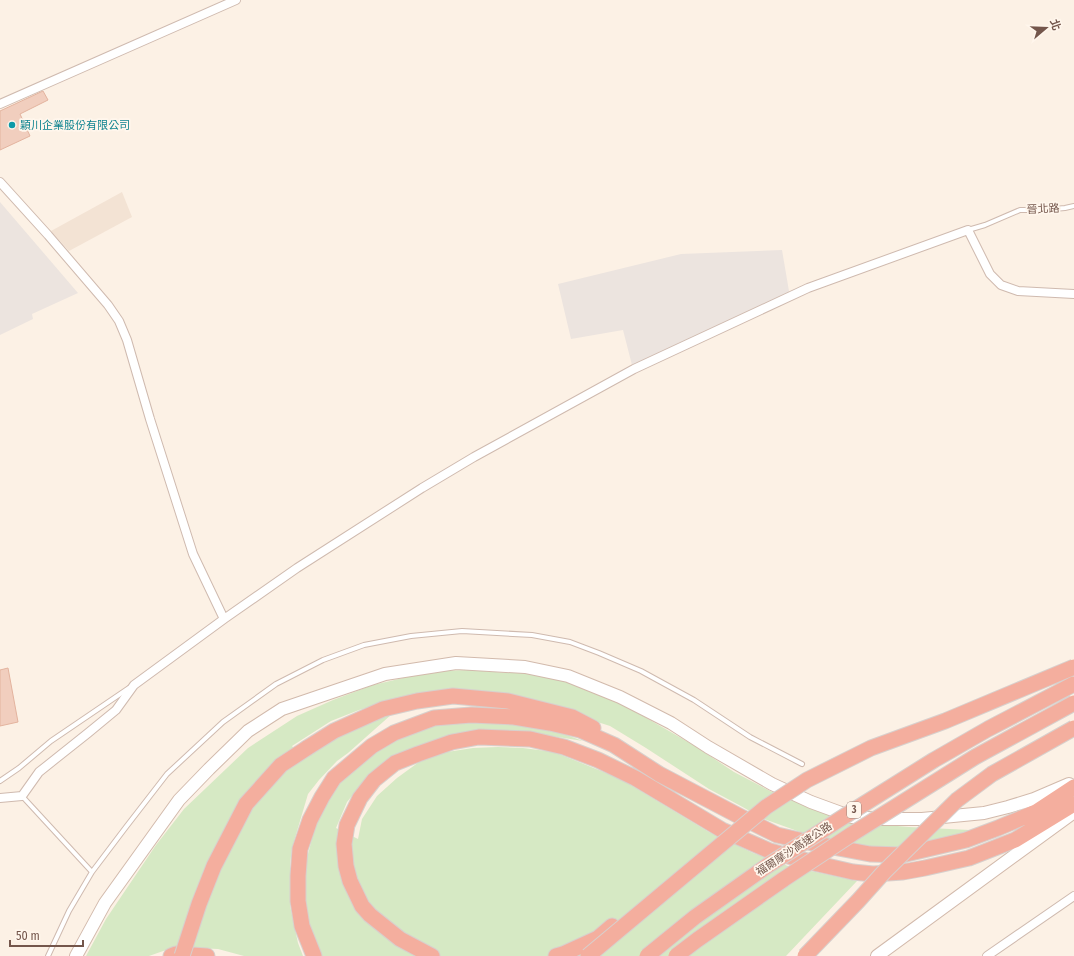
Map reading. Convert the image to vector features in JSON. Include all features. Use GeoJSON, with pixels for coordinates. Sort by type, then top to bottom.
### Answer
{"type":"FeatureCollection","features":[{"type":"Feature","properties":{"kind":"highway"},"geometry":{"type":"LineString","coordinates":[[588,956],[695,868],[766,807],[807,780],[870,748],[945,721],[1074,667]]}},
{"type":"Feature","properties":{"kind":"highway","name":"福爾摩沙高速公路"},"geometry":{"type":"LineString","coordinates":[[647,956],[695,917],[767,866],[854,810],[988,729],[1074,684]]}},
{"type":"Feature","properties":{"kind":"highway"},"geometry":{"type":"LineString","coordinates":[[182,956],[199,904],[214,866],[246,804],[281,765],[334,732],[383,709],[417,701],[453,696],[508,701],[572,717],[646,756],[712,802]]}},
{"type":"Feature","properties":{"kind":"highway","name":"福爾摩沙高速公路"},"geometry":{"type":"LineString","coordinates":[[676,956],[765,892],[852,834],[975,757],[1074,703]]}},
{"type":"Feature","properties":{"kind":"highway"},"geometry":{"type":"LineString","coordinates":[[314,956],[302,926],[298,901],[300,849],[310,820],[334,778],[372,746],[394,733],[434,718],[471,715],[514,717],[580,730],[614,745],[659,774],[777,835],[870,854],[902,855],[966,840],[1036,812],[1074,787]]}},
{"type":"Feature","properties":{"kind":"highway"},"geometry":{"type":"LineString","coordinates":[[805,956],[884,872],[957,800],[992,774],[1074,728]]}},
{"type":"Feature","properties":{"kind":"highway"},"geometry":{"type":"LineString","coordinates":[[432,956],[400,939],[370,915],[362,906],[350,881],[346,866],[344,844],[347,825],[360,798],[374,780],[395,763],[452,742],[479,737],[530,740],[564,747],[598,760],[635,778],[722,830],[770,851],[853,872],[873,874],[903,872],[968,858],[1015,840],[1074,804]]}},
{"type":"Feature","properties":{"kind":"highway"},"geometry":{"type":"LineString","coordinates":[[556,956],[598,938],[630,912],[695,868]]}},
{"type":"Feature","properties":{"kind":"highway"},"geometry":{"type":"LineString","coordinates":[[171,956],[176,954],[207,956]]}},
{"type":"Feature","properties":{"kind":"street"},"geometry":{"type":"LineString","coordinates":[[0,104],[236,0]]}},
{"type":"Feature","properties":{"kind":"street"},"geometry":{"type":"LineString","coordinates":[[0,182],[108,304],[120,321],[193,554],[224,619]]}},
{"type":"Feature","properties":{"kind":"street"},"geometry":{"type":"LineString","coordinates":[[0,798],[22,796],[39,772],[116,710],[134,685],[297,568],[422,488],[474,457],[634,369],[808,288],[968,230],[990,274],[1000,285],[1018,291],[1074,294]]}},
{"type":"Feature","properties":{"kind":"street"},"geometry":{"type":"LineString","coordinates":[[76,956],[105,903],[179,800],[248,731],[282,709],[385,674],[456,663],[525,667],[568,676],[620,697],[671,723],[708,747],[772,784],[812,802],[852,817],[922,819],[984,813],[1034,799],[1074,782]]}},
{"type":"Feature","properties":{"kind":"street"},"geometry":{"type":"LineString","coordinates":[[876,956],[1074,812]]}},
{"type":"Feature","properties":{"kind":"street"},"geometry":{"type":"LineString","coordinates":[[988,956],[1074,896]]}},
{"type":"Feature","properties":{"kind":"lane","name":"晉北路"},"geometry":{"type":"LineString","coordinates":[[968,230],[985,225],[1020,210],[1043,210],[1074,206]]}},
{"type":"Feature","properties":{"kind":"lane"},"geometry":{"type":"LineString","coordinates":[[48,956],[70,911],[92,872],[167,774],[223,722],[276,684],[323,660],[364,645],[411,636],[462,631],[532,635],[570,642],[599,652],[641,670],[694,700],[750,737],[802,764]]}},
{"type":"Feature","properties":{"kind":"lane"},"geometry":{"type":"LineString","coordinates":[[0,782],[51,741],[134,685]]}},
{"type":"Feature","properties":{"kind":"lane"},"geometry":{"type":"LineString","coordinates":[[22,796],[92,872]]}},
{"type":"Feature","properties":{"kind":"shaded area"},"geometry":{"type":"Polygon","coordinates":[[[122,192],[132,217],[69,251],[51,231],[122,192]]]}},
{"type":"Feature","properties":{"kind":"shaded area"},"geometry":{"type":"Polygon","coordinates":[[[0,202],[78,293],[32,314],[33,319],[0,335],[0,202]]]}},
{"type":"Feature","properties":{"kind":"shaded area"},"geometry":{"type":"Polygon","coordinates":[[[782,250],[790,297],[632,365],[623,330],[571,339],[558,284],[681,254],[782,250]]]}},
{"type":"Feature","properties":{"kind":"green space"},"geometry":{"type":"Polygon","coordinates":[[[470,670],[508,673],[534,673],[570,683],[602,695],[636,712],[695,746],[734,772],[770,791],[850,822],[970,830],[939,842],[913,849],[867,847],[803,833],[764,819],[709,789],[610,726],[523,698],[499,693],[475,690],[426,692],[359,710],[331,721],[292,746],[302,760],[341,734],[392,714],[337,761],[308,794],[292,848],[290,864],[290,906],[298,943],[303,956],[244,956],[218,949],[196,948],[166,950],[149,956],[86,956],[106,919],[156,845],[184,809],[248,748],[297,716],[333,700],[373,685],[433,671],[470,670]]]}},
{"type":"Feature","properties":{"kind":"green space"},"geometry":{"type":"Polygon","coordinates":[[[455,721],[539,725],[583,741],[545,735],[472,731],[435,740],[403,753],[372,774],[347,802],[336,828],[358,839],[362,819],[377,796],[397,778],[419,762],[447,752],[473,748],[523,748],[554,752],[621,779],[709,832],[753,853],[788,866],[857,881],[786,956],[320,956],[306,918],[305,878],[307,858],[314,831],[331,796],[346,774],[381,747],[427,725],[455,721]]]}},
{"type":"Feature","properties":{"kind":"building","name":"穎川企業股份有限公司"},"geometry":{"type":"Polygon","coordinates":[[[43,91],[48,100],[20,114],[30,136],[0,150],[0,111],[43,91]]]}},
{"type":"Feature","properties":{"kind":"building"},"geometry":{"type":"Polygon","coordinates":[[[8,668],[18,722],[0,726],[0,670],[8,668]]]}},
{"type":"Feature","properties":{"kind":"place","name":"穎川企業股份有限公司"},"geometry":{"type":"Point","coordinates":[12,125]}}]}
